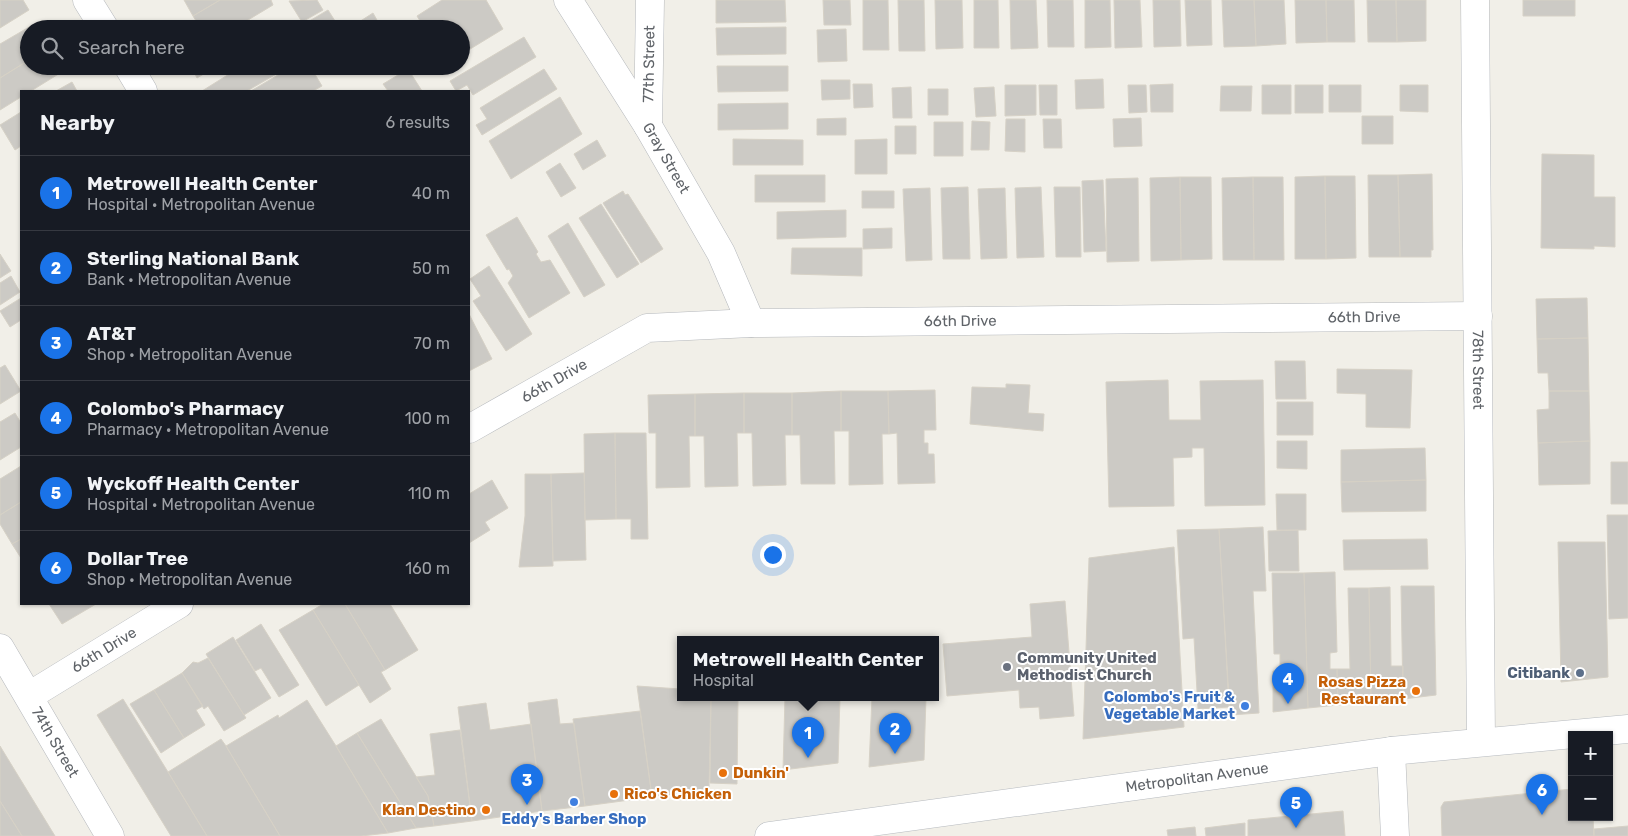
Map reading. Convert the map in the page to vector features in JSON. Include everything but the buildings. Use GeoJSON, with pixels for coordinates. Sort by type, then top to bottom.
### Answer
{"type":"FeatureCollection","features":[{"type":"Feature","properties":{"kind":"street"},"geometry":{"type":"LineString","coordinates":[[87,0],[99,20]]}},
{"type":"Feature","properties":{"kind":"street","name":"Gray Street"},"geometry":{"type":"LineString","coordinates":[[568,0],[648,126],[720,253],[751,323]]}},
{"type":"Feature","properties":{"kind":"street","name":"77th Street"},"geometry":{"type":"LineString","coordinates":[[648,126],[650,0]]}},
{"type":"Feature","properties":{"kind":"street","name":"78th Street"},"geometry":{"type":"LineString","coordinates":[[1475,0],[1481,741]]}},
{"type":"Feature","properties":{"kind":"street"},"geometry":{"type":"LineString","coordinates":[[133,75],[142,90]]}},
{"type":"Feature","properties":{"kind":"street","name":"66th Drive"},"geometry":{"type":"LineString","coordinates":[[470,428],[647,328],[751,323],[1478,316]]}},
{"type":"Feature","properties":{"kind":"street","name":"66th Drive"},"geometry":{"type":"LineString","coordinates":[[29,696],[177,605]]}},
{"type":"Feature","properties":{"kind":"street","name":"74th Street"},"geometry":{"type":"LineString","coordinates":[[0,648],[110,836]]}},
{"type":"Feature","properties":{"kind":"street","name":"Metropolitan Avenue"},"geometry":{"type":"LineString","coordinates":[[769,836],[1390,751],[1481,741],[1628,729]]}},
{"type":"Feature","properties":{"kind":"street"},"geometry":{"type":"LineString","coordinates":[[1390,751],[1395,836]]}},
{"type":"Feature","properties":{"kind":"place","name":"Community United Methodist Church"},"geometry":{"type":"Point","coordinates":[1007,667]}},
{"type":"Feature","properties":{"kind":"place","name":"Citibank"},"geometry":{"type":"Point","coordinates":[1580,673]}},
{"type":"Feature","properties":{"kind":"place","name":"Rosas Pizza Restaurant"},"geometry":{"type":"Point","coordinates":[1416,691]}},
{"type":"Feature","properties":{"kind":"place","name":"Colombo's Pharmacy"},"geometry":{"type":"Point","coordinates":[1288,704]}},
{"type":"Feature","properties":{"kind":"place","name":"Colombo's Fruit & Vegetable Market"},"geometry":{"type":"Point","coordinates":[1245,706]}},
{"type":"Feature","properties":{"kind":"place","name":"Sterling National Bank"},"geometry":{"type":"Point","coordinates":[895,754]}},
{"type":"Feature","properties":{"kind":"place","name":"Metrowell Health Center"},"geometry":{"type":"Point","coordinates":[808,758]}},
{"type":"Feature","properties":{"kind":"place","name":"Dunkin'"},"geometry":{"type":"Point","coordinates":[723,773]}},
{"type":"Feature","properties":{"kind":"place","name":"Rico's Chicken"},"geometry":{"type":"Point","coordinates":[614,794]}},
{"type":"Feature","properties":{"kind":"place","name":"Eddy's Barber Shop"},"geometry":{"type":"Point","coordinates":[574,802]}},
{"type":"Feature","properties":{"kind":"place","name":"AT&T"},"geometry":{"type":"Point","coordinates":[527,805]}},
{"type":"Feature","properties":{"kind":"place","name":"Klan Destino"},"geometry":{"type":"Point","coordinates":[486,810]}},
{"type":"Feature","properties":{"kind":"place","name":"Dollar Tree"},"geometry":{"type":"Point","coordinates":[1542,815]}},
{"type":"Feature","properties":{"kind":"place","name":"Wyckoff Health Center"},"geometry":{"type":"Point","coordinates":[1296,828]}}]}
